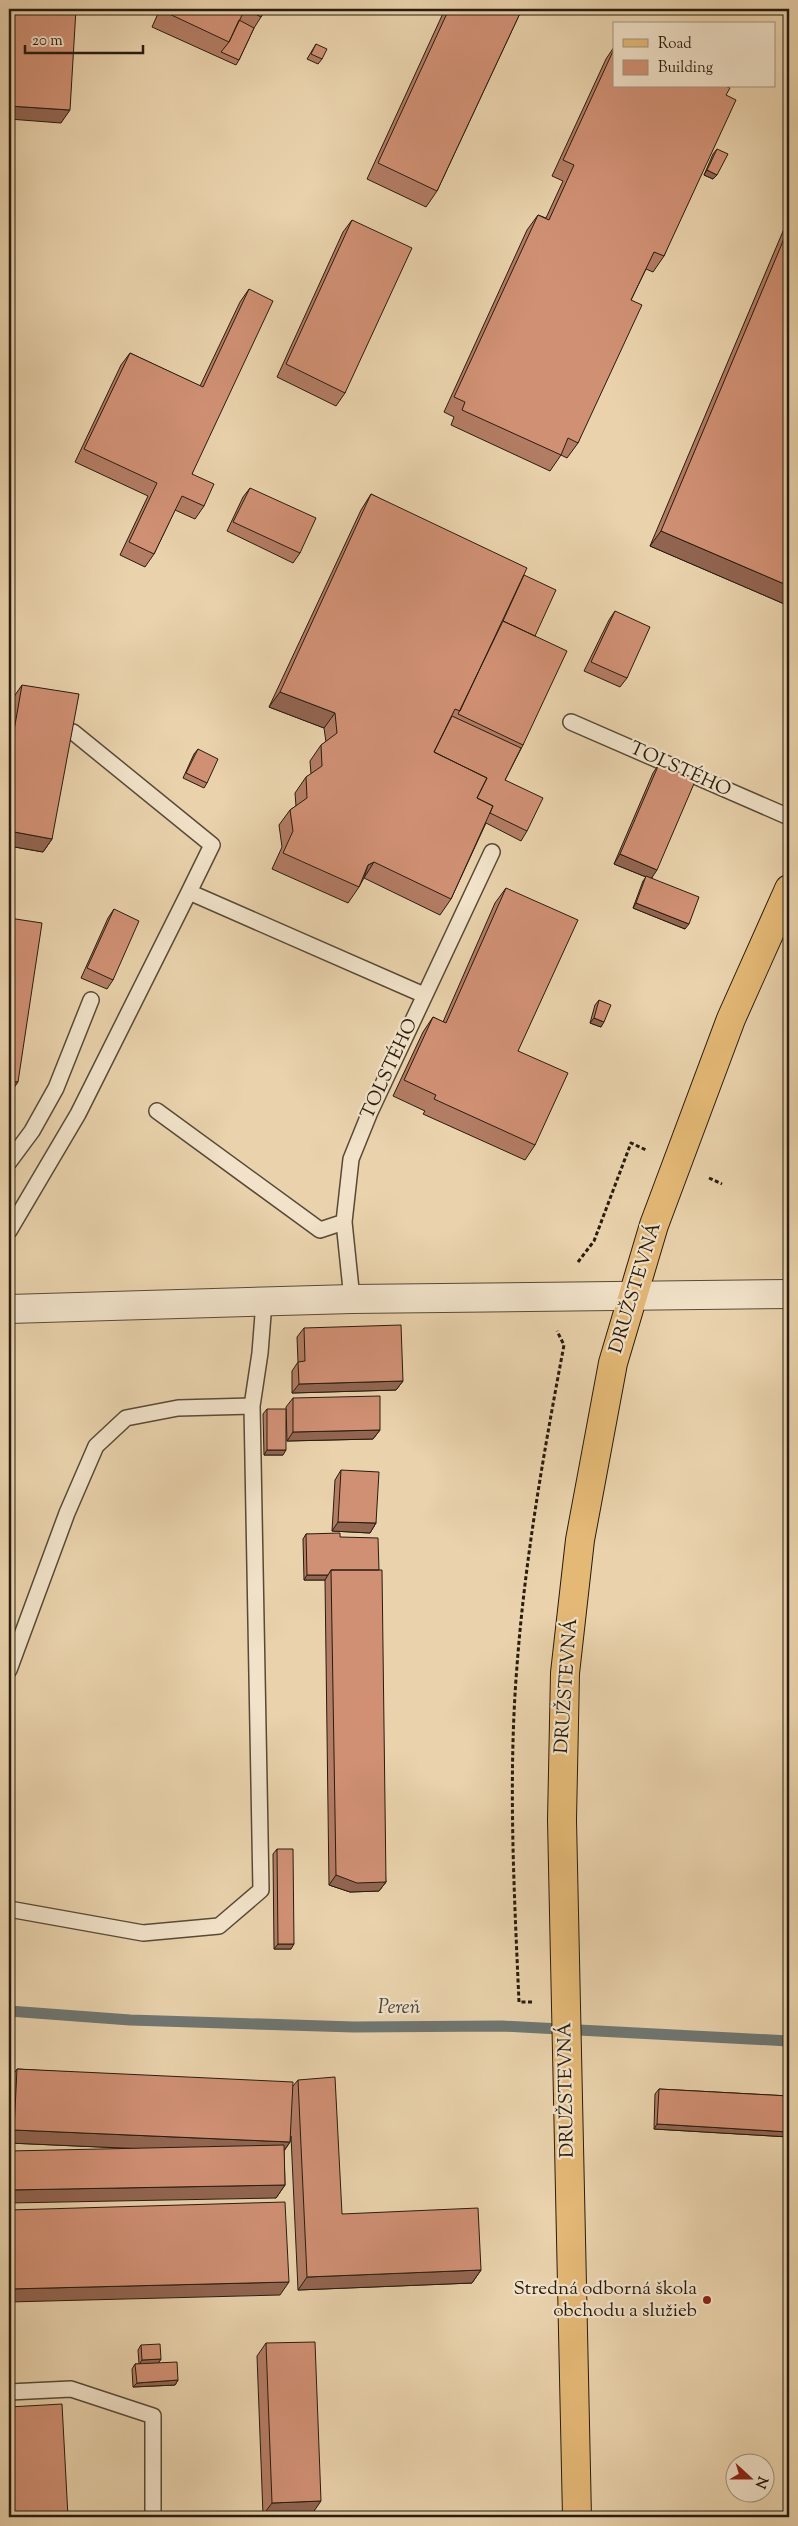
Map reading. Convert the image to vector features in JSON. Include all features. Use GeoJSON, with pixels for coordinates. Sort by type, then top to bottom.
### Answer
{"type":"FeatureCollection","features":[{"type":"Feature","properties":{"kind":"main road","name":"DRUŽSTEVNÁ"},"geometry":{"type":"LineString","coordinates":[[577,2517],[562,1810],[565,1673],[580,1540],[613,1363],[654,1225],[731,1019],[789,890]]}},
{"type":"Feature","properties":{"kind":"street"},"geometry":{"type":"LineString","coordinates":[[9,1308],[352,1299],[789,1294]]}},
{"type":"Feature","properties":{"kind":"lane","name":"TOLSTÉHO"},"geometry":{"type":"LineString","coordinates":[[571,722],[789,818]]}},
{"type":"Feature","properties":{"kind":"lane"},"geometry":{"type":"LineString","coordinates":[[9,1231],[78,1114],[212,845],[73,732]]}},
{"type":"Feature","properties":{"kind":"lane","name":"TOLSTÉHO"},"geometry":{"type":"LineString","coordinates":[[352,1299],[344,1222],[351,1159],[370,1112],[492,852]]}},
{"type":"Feature","properties":{"kind":"lane"},"geometry":{"type":"LineString","coordinates":[[189,892],[424,995]]}},
{"type":"Feature","properties":{"kind":"lane"},"geometry":{"type":"LineString","coordinates":[[9,1162],[32,1131],[56,1088],[91,1000]]}},
{"type":"Feature","properties":{"kind":"lane"},"geometry":{"type":"LineString","coordinates":[[157,1111],[320,1230],[344,1222]]}},
{"type":"Feature","properties":{"kind":"lane"},"geometry":{"type":"LineString","coordinates":[[9,1909],[143,1933],[219,1926],[261,1890],[252,1406],[260,1353],[264,1302]]}},
{"type":"Feature","properties":{"kind":"lane"},"geometry":{"type":"LineString","coordinates":[[9,1670],[67,1513],[96,1446],[126,1418],[178,1408],[252,1406]]}},
{"type":"Feature","properties":{"kind":"lane"},"geometry":{"type":"LineString","coordinates":[[9,2392],[71,2389],[153,2416],[153,2517]]}},
{"type":"Feature","properties":{"kind":"building"},"geometry":{"type":"Polygon","coordinates":[[[9,9],[76,9],[70,110],[9,106],[9,9]]]}},
{"type":"Feature","properties":{"kind":"building"},"geometry":{"type":"Polygon","coordinates":[[[164,9],[245,9],[229,42],[163,11],[164,9]]]}},
{"type":"Feature","properties":{"kind":"building"},"geometry":{"type":"Polygon","coordinates":[[[246,9],[265,9],[261,17],[246,9]]]}},
{"type":"Feature","properties":{"kind":"building"},"geometry":{"type":"Polygon","coordinates":[[[449,9],[522,9],[437,191],[378,163],[449,9]]]}},
{"type":"Feature","properties":{"kind":"building"},"geometry":{"type":"Polygon","coordinates":[[[239,20],[254,28],[239,60],[221,52],[229,42],[239,20]]]}},
{"type":"Feature","properties":{"kind":"building"},"geometry":{"type":"Polygon","coordinates":[[[316,44],[327,49],[322,59],[311,54],[316,44]]]}},
{"type":"Feature","properties":{"kind":"building"},"geometry":{"type":"Polygon","coordinates":[[[613,51],[613,88],[730,88],[726,95],[736,100],[664,256],[654,252],[631,300],[642,305],[578,443],[568,438],[561,455],[462,410],[465,402],[454,397],[538,215],[549,220],[574,165],[563,160],[613,51]]]}},
{"type":"Feature","properties":{"kind":"building"},"geometry":{"type":"Polygon","coordinates":[[[717,149],[728,154],[717,175],[707,170],[717,149]]]}},
{"type":"Feature","properties":{"kind":"building"},"geometry":{"type":"Polygon","coordinates":[[[352,220],[412,248],[345,393],[286,364],[352,220]]]}},
{"type":"Feature","properties":{"kind":"building"},"geometry":{"type":"Polygon","coordinates":[[[789,227],[789,586],[661,531],[789,227]]]}},
{"type":"Feature","properties":{"kind":"building"},"geometry":{"type":"Polygon","coordinates":[[[249,289],[273,301],[192,474],[214,484],[204,506],[182,496],[154,554],[129,542],[157,483],[84,449],[130,353],[203,387],[249,289]]]}},
{"type":"Feature","properties":{"kind":"building"},"geometry":{"type":"Polygon","coordinates":[[[250,488],[316,518],[300,553],[233,522],[250,488]]]}},
{"type":"Feature","properties":{"kind":"building"},"geometry":{"type":"Polygon","coordinates":[[[371,494],[527,568],[460,711],[455,709],[434,752],[487,778],[477,798],[493,806],[451,899],[374,862],[368,865],[359,887],[283,853],[293,831],[290,810],[307,798],[306,777],[322,766],[321,745],[337,733],[335,713],[280,692],[371,494]]]}},
{"type":"Feature","properties":{"kind":"building"},"geometry":{"type":"Polygon","coordinates":[[[524,575],[556,590],[535,636],[503,621],[524,575]]]}},
{"type":"Feature","properties":{"kind":"building"},"geometry":{"type":"Polygon","coordinates":[[[615,611],[650,627],[627,678],[591,662],[615,611]]]}},
{"type":"Feature","properties":{"kind":"building"},"geometry":{"type":"Polygon","coordinates":[[[503,621],[567,651],[523,745],[458,714],[503,621]]]}},
{"type":"Feature","properties":{"kind":"building"},"geometry":{"type":"Polygon","coordinates":[[[22,685],[79,694],[52,839],[9,831],[9,759],[22,685]]]}},
{"type":"Feature","properties":{"kind":"building"},"geometry":{"type":"Polygon","coordinates":[[[452,716],[521,748],[505,780],[543,798],[527,831],[490,813],[493,806],[477,798],[487,778],[434,752],[452,716]]]}},
{"type":"Feature","properties":{"kind":"building"},"geometry":{"type":"Polygon","coordinates":[[[198,749],[218,759],[207,783],[186,773],[198,749]]]}},
{"type":"Feature","properties":{"kind":"building"},"geometry":{"type":"Polygon","coordinates":[[[659,764],[696,779],[657,870],[620,854],[659,764]]]}},
{"type":"Feature","properties":{"kind":"building"},"geometry":{"type":"Polygon","coordinates":[[[646,876],[699,897],[689,924],[636,903],[646,876]]]}},
{"type":"Feature","properties":{"kind":"building"},"geometry":{"type":"Polygon","coordinates":[[[506,888],[578,920],[518,1051],[568,1073],[535,1145],[434,1099],[436,1095],[404,1080],[433,1017],[446,1023],[506,888]]]}},
{"type":"Feature","properties":{"kind":"building"},"geometry":{"type":"Polygon","coordinates":[[[114,909],[139,921],[113,980],[87,968],[114,909]]]}},
{"type":"Feature","properties":{"kind":"building"},"geometry":{"type":"Polygon","coordinates":[[[9,918],[42,923],[18,1082],[9,1081],[9,918]]]}},
{"type":"Feature","properties":{"kind":"building"},"geometry":{"type":"Polygon","coordinates":[[[599,1000],[611,1005],[604,1022],[594,1018],[599,1000]]]}},
{"type":"Feature","properties":{"kind":"building"},"geometry":{"type":"Polygon","coordinates":[[[401,1325],[403,1381],[299,1384],[298,1362],[305,1361],[304,1328],[401,1325]]]}},
{"type":"Feature","properties":{"kind":"building"},"geometry":{"type":"Polygon","coordinates":[[[380,1396],[380,1430],[293,1432],[293,1398],[380,1396]]]}},
{"type":"Feature","properties":{"kind":"building"},"geometry":{"type":"Polygon","coordinates":[[[267,1409],[286,1409],[286,1450],[267,1450],[267,1409]]]}},
{"type":"Feature","properties":{"kind":"building"},"geometry":{"type":"Polygon","coordinates":[[[341,1470],[379,1472],[376,1523],[338,1522],[341,1470]]]}},
{"type":"Feature","properties":{"kind":"building"},"geometry":{"type":"Polygon","coordinates":[[[340,1533],[340,1537],[378,1538],[379,1570],[331,1570],[328,1575],[307,1575],[306,1534],[340,1533]]]}},
{"type":"Feature","properties":{"kind":"building"},"geometry":{"type":"Polygon","coordinates":[[[331,1570],[382,1570],[386,1882],[357,1883],[336,1875],[331,1570]]]}},
{"type":"Feature","properties":{"kind":"building"},"geometry":{"type":"Polygon","coordinates":[[[277,1849],[293,1849],[294,1944],[278,1944],[277,1849]]]}},
{"type":"Feature","properties":{"kind":"building"},"geometry":{"type":"Polygon","coordinates":[[[17,2069],[293,2082],[290,2142],[14,2130],[17,2069]]]}},
{"type":"Feature","properties":{"kind":"building"},"geometry":{"type":"Polygon","coordinates":[[[335,2077],[342,2214],[478,2208],[481,2270],[307,2277],[298,2080],[335,2077]]]}},
{"type":"Feature","properties":{"kind":"building"},"geometry":{"type":"Polygon","coordinates":[[[659,2089],[789,2096],[789,2132],[657,2124],[659,2089]]]}},
{"type":"Feature","properties":{"kind":"building"},"geometry":{"type":"Polygon","coordinates":[[[284,2145],[285,2185],[9,2190],[9,2151],[284,2145]]]}},
{"type":"Feature","properties":{"kind":"building"},"geometry":{"type":"Polygon","coordinates":[[[285,2202],[289,2282],[9,2289],[9,2210],[285,2202]]]}},
{"type":"Feature","properties":{"kind":"building"},"geometry":{"type":"Polygon","coordinates":[[[315,2342],[321,2501],[272,2503],[266,2343],[315,2342]]]}},
{"type":"Feature","properties":{"kind":"building"},"geometry":{"type":"Polygon","coordinates":[[[160,2344],[161,2359],[142,2360],[141,2345],[160,2344]]]}},
{"type":"Feature","properties":{"kind":"building"},"geometry":{"type":"Polygon","coordinates":[[[177,2362],[178,2380],[137,2383],[135,2364],[177,2362]]]}},
{"type":"Feature","properties":{"kind":"building"},"geometry":{"type":"Polygon","coordinates":[[[62,2404],[68,2517],[9,2517],[9,2407],[62,2404]]]}},
{"type":"Feature","properties":{"kind":"waterway","name":"Pereň"},"geometry":{"type":"LineString","coordinates":[[9,2011],[130,2020],[354,2027],[502,2026],[789,2041]]}},
{"type":"Feature","properties":{"kind":"place","name":"Stredná odborná škola obchodu a služieb"},"geometry":{"type":"Point","coordinates":[707,2300]}}]}
